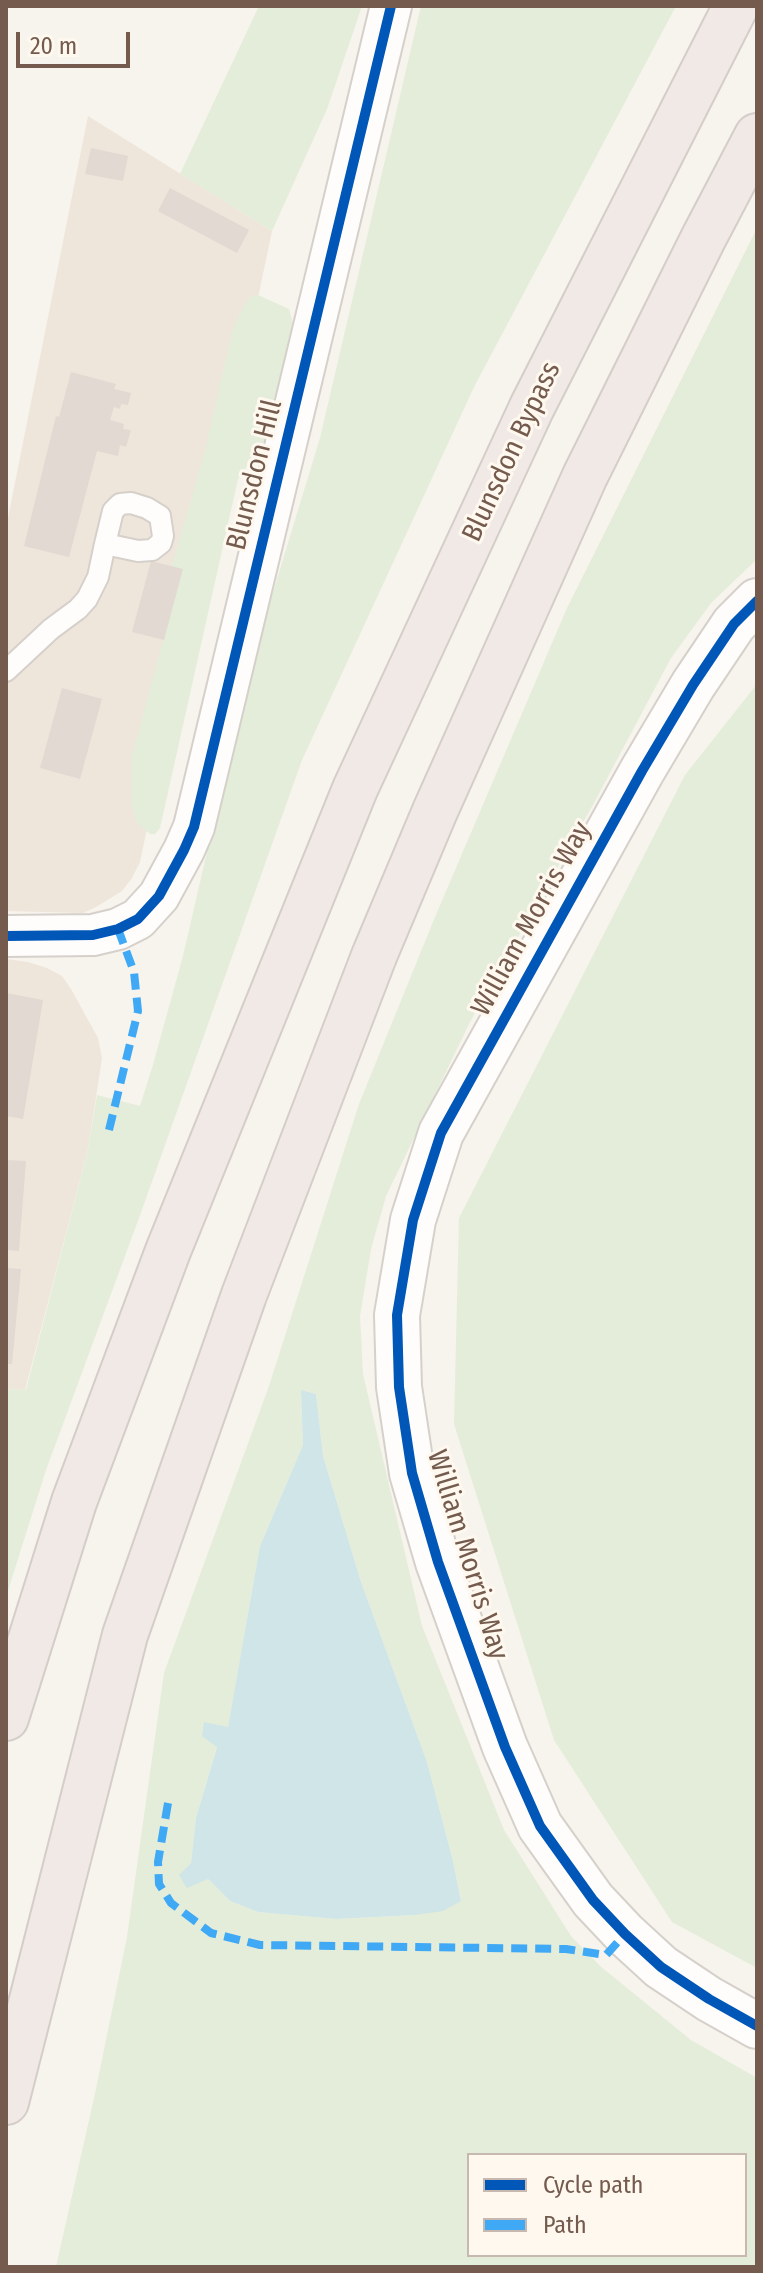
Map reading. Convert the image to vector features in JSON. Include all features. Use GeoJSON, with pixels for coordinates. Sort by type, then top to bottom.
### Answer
{"type":"FeatureCollection","features":[{"type":"Feature","properties":{"kind":"highway","name":"Blunsdon Bypass"},"geometry":{"type":"LineString","coordinates":[[6,1718],[74,1502],[168,1251],[355,789],[532,407],[736,6]]}},
{"type":"Feature","properties":{"kind":"highway"},"geometry":{"type":"LineString","coordinates":[[6,2102],[125,1635],[244,1295],[374,956],[441,796],[585,476],[757,136]]}},
{"type":"Feature","properties":{"kind":"street","name":"Blunsdon Hill"},"geometry":{"type":"LineString","coordinates":[[6,936],[93,935],[118,929],[138,919],[159,896],[173,874],[194,827],[391,6]]}},
{"type":"Feature","properties":{"kind":"street","name":"William Morris Way"},"geometry":{"type":"LineString","coordinates":[[757,601],[734,624],[693,685],[441,1133],[413,1220],[397,1315],[399,1387],[412,1473],[438,1562],[499,1733],[540,1826],[593,1900],[643,1951],[685,1983],[757,2026]]}},
{"type":"Feature","properties":{"kind":"lane"},"geometry":{"type":"LineString","coordinates":[[6,671],[87,599],[98,577],[105,544]]}},
{"type":"Feature","properties":{"kind":"shaded area"},"geometry":{"type":"Polygon","coordinates":[[[88,116],[272,231],[140,862],[122,891],[83,913],[6,911],[6,528],[88,116]]]}},
{"type":"Feature","properties":{"kind":"shaded area"},"geometry":{"type":"Polygon","coordinates":[[[6,959],[28,962],[62,976],[98,1038],[102,1058],[88,1149],[25,1390],[6,1389],[6,959]]]}},
{"type":"Feature","properties":{"kind":"shaded area"},"geometry":{"type":"Polygon","coordinates":[[[301,1390],[316,1394],[323,1456],[361,1582],[427,1762],[461,1901],[443,1911],[336,1919],[258,1912],[230,1901],[208,1879],[187,1888],[179,1875],[191,1863],[196,1818],[217,1747],[202,1736],[204,1722],[228,1727],[260,1546],[303,1445],[301,1390]]]}},
{"type":"Feature","properties":{"kind":"green space"},"geometry":{"type":"Polygon","coordinates":[[[259,6],[362,6],[327,109],[272,231],[180,174],[259,6]]]}},
{"type":"Feature","properties":{"kind":"green space"},"geometry":{"type":"Polygon","coordinates":[[[421,6],[676,6],[474,387],[302,760],[46,1470],[6,1597],[6,1389],[26,1390],[88,1149],[97,1095],[140,1106],[152,1068],[183,956],[239,713],[320,438],[421,6]]]}},
{"type":"Feature","properties":{"kind":"green space"},"geometry":{"type":"Polygon","coordinates":[[[757,228],[757,559],[711,603],[671,658],[594,803],[470,1022],[386,1196],[371,1249],[360,1316],[363,1374],[422,1626],[504,1830],[571,1936],[600,1966],[691,2040],[757,2078],[757,2267],[56,2267],[127,1937],[164,1673],[269,1386],[359,1104],[567,608],[757,228]],[[301,1390],[303,1445],[260,1546],[228,1728],[204,1723],[217,1746],[196,1818],[191,1863],[180,1875],[208,1879],[230,1901],[258,1912],[336,1919],[415,1915],[461,1900],[427,1762],[361,1582],[323,1456],[316,1394],[301,1390]]]}},
{"type":"Feature","properties":{"kind":"green space"},"geometry":{"type":"Polygon","coordinates":[[[258,295],[289,309],[295,331],[271,432],[238,479],[160,828],[155,834],[150,834],[136,822],[132,803],[132,756],[182,570],[172,566],[206,447],[232,332],[250,297],[258,295]]]}},
{"type":"Feature","properties":{"kind":"green space"},"geometry":{"type":"Polygon","coordinates":[[[757,684],[757,1968],[672,1922],[554,1740],[454,1424],[459,1218],[685,775],[757,684]]]}},
{"type":"Feature","properties":{"kind":"building"},"geometry":{"type":"Polygon","coordinates":[[[91,148],[128,156],[123,181],[85,174],[91,148]]]}},
{"type":"Feature","properties":{"kind":"building"},"geometry":{"type":"Polygon","coordinates":[[[170,188],[249,230],[237,253],[158,211],[170,188]]]}},
{"type":"Feature","properties":{"kind":"building"},"geometry":{"type":"Polygon","coordinates":[[[71,372],[116,384],[114,389],[131,393],[128,405],[121,404],[120,409],[114,407],[110,420],[124,424],[123,429],[131,430],[126,447],[120,445],[118,456],[97,451],[69,557],[24,546],[56,416],[59,417],[71,372]]]}},
{"type":"Feature","properties":{"kind":"building"},"geometry":{"type":"Polygon","coordinates":[[[151,561],[183,569],[164,640],[132,632],[151,561]]]}},
{"type":"Feature","properties":{"kind":"building"},"geometry":{"type":"Polygon","coordinates":[[[62,688],[102,699],[80,779],[40,768],[62,688]]]}},
{"type":"Feature","properties":{"kind":"building"},"geometry":{"type":"Polygon","coordinates":[[[6,993],[43,1000],[23,1119],[6,1116],[6,993]]]}},
{"type":"Feature","properties":{"kind":"building"},"geometry":{"type":"Polygon","coordinates":[[[6,1160],[26,1161],[19,1251],[6,1250],[6,1160]]]}},
{"type":"Feature","properties":{"kind":"building"},"geometry":{"type":"Polygon","coordinates":[[[6,1268],[21,1269],[12,1364],[6,1364],[6,1268]]]}},
{"type":"Feature","properties":{"kind":"marked path"},"geometry":{"type":"LineString","coordinates":[[109,1130],[138,1011],[134,972],[118,929]]}},
{"type":"Feature","properties":{"kind":"marked path"},"geometry":{"type":"LineString","coordinates":[[168,1803],[158,1862],[159,1884],[171,1903],[211,1933],[260,1945],[566,1949],[606,1955],[625,1934]]}},
{"type":"Feature","properties":{"kind":"cycle path"},"geometry":{"type":"LineString","coordinates":[[6,936],[93,935],[118,929],[138,919],[159,896],[194,827],[391,6]]}},
{"type":"Feature","properties":{"kind":"cycle path"},"geometry":{"type":"LineString","coordinates":[[757,601],[734,624],[693,685],[441,1133],[413,1220],[397,1315],[399,1387],[412,1473],[438,1562],[505,1747],[540,1826],[593,1900],[625,1934],[661,1967],[757,2026]]}}]}
